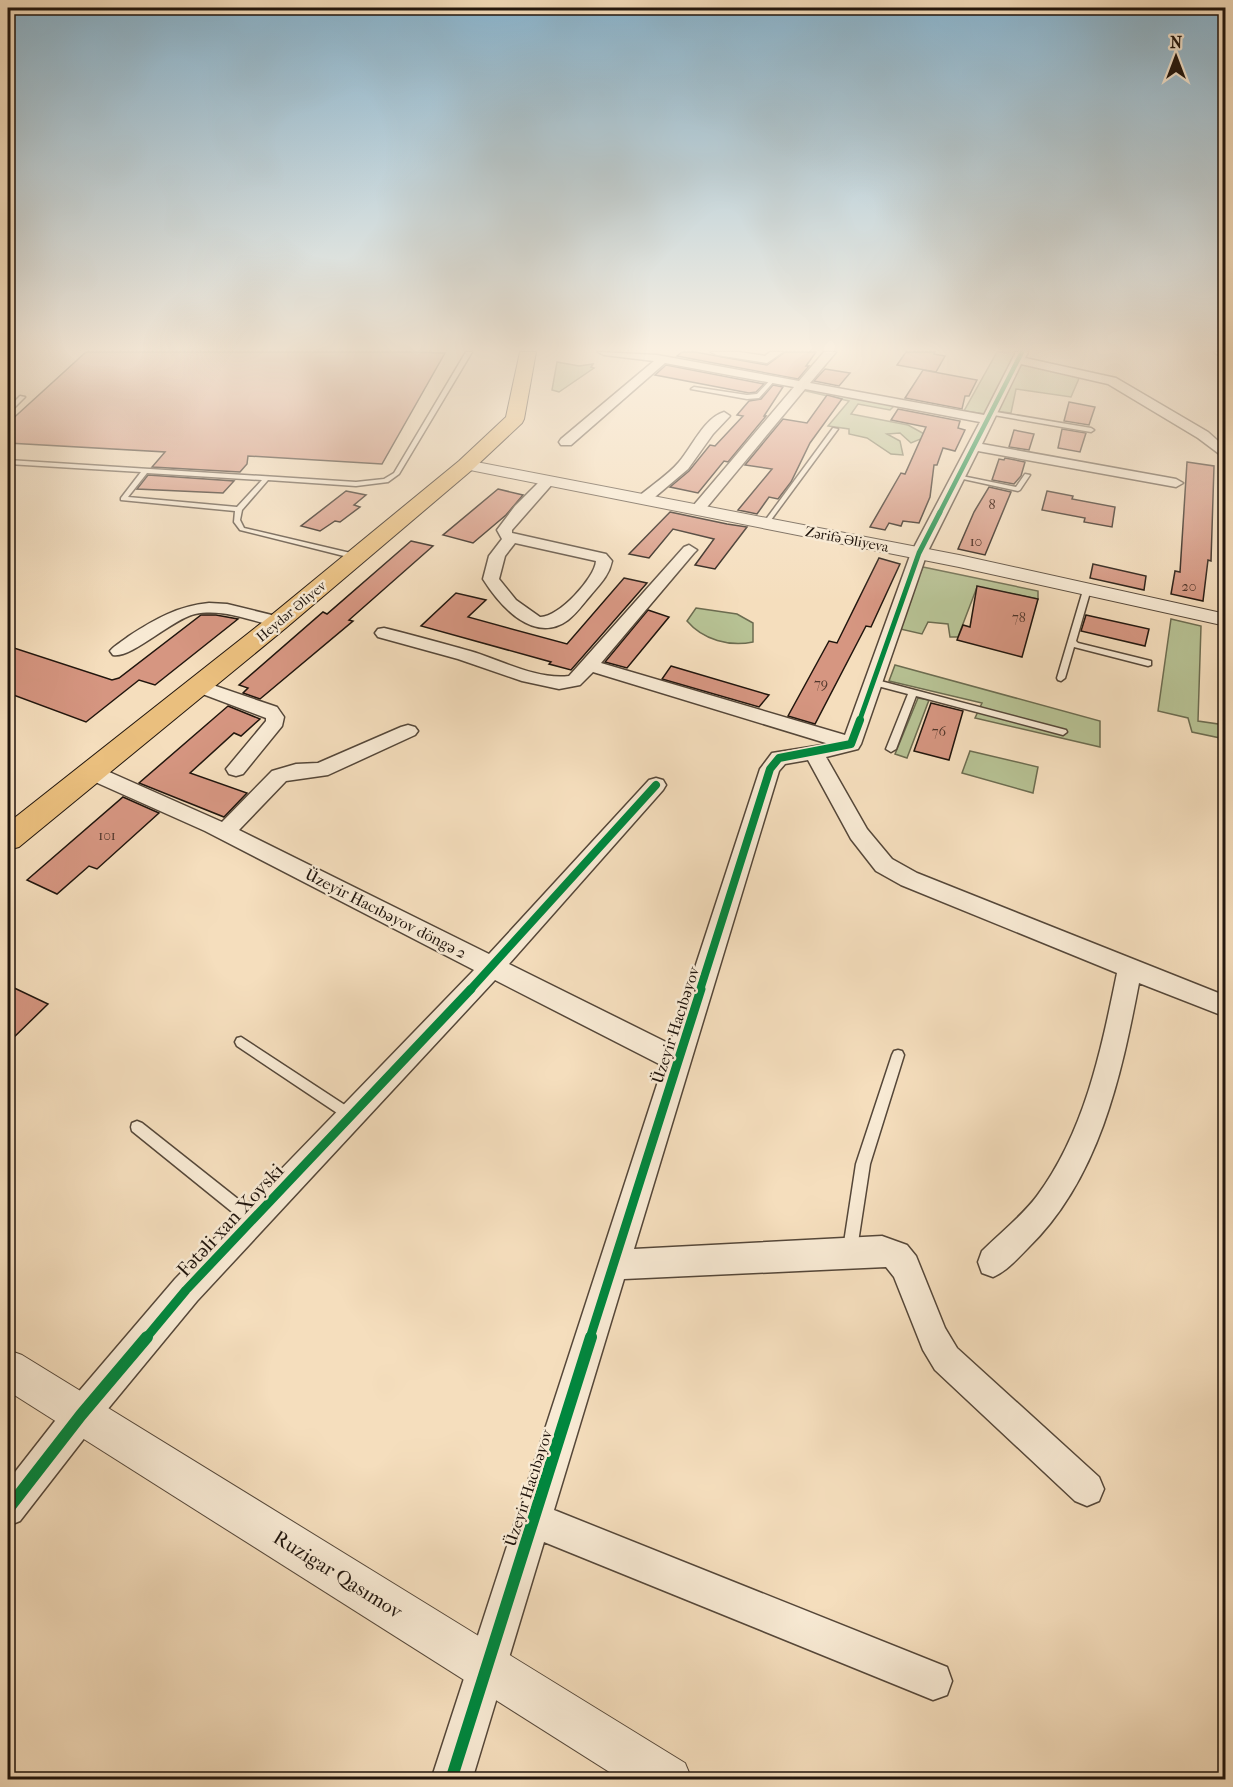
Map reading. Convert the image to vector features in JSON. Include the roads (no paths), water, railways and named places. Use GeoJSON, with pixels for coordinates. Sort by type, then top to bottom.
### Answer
{"type":"FeatureCollection","features":[{"type":"Feature","properties":{"kind":"main road","name":"Heydər Əliyev"},"geometry":{"type":"LineString","coordinates":[[8,839],[278,622],[466,465],[498,435]]}},
{"type":"Feature","properties":{"kind":"street"},"geometry":{"type":"LineString","coordinates":[[566,442],[573,435]]}},
{"type":"Feature","properties":{"kind":"street"},"geometry":{"type":"LineString","coordinates":[[644,499],[683,466],[705,435]]}},
{"type":"Feature","properties":{"kind":"street"},"geometry":{"type":"LineString","coordinates":[[698,509],[761,435]]}},
{"type":"Feature","properties":{"kind":"street"},"geometry":{"type":"LineString","coordinates":[[590,665],[851,744],[919,553],[979,435]]}},
{"type":"Feature","properties":{"kind":"street"},"geometry":{"type":"LineString","coordinates":[[1203,435],[1226,455]]}},
{"type":"Feature","properties":{"kind":"street"},"geometry":{"type":"LineString","coordinates":[[973,446],[1176,483]]}},
{"type":"Feature","properties":{"kind":"street","name":"Zərifə Əliyeva"},"geometry":{"type":"LineString","coordinates":[[466,465],[919,553],[1226,620]]}},
{"type":"Feature","properties":{"kind":"street"},"geometry":{"type":"LineString","coordinates":[[512,538],[503,545],[496,556],[491,579],[504,600],[518,612],[543,622],[557,620],[588,588],[603,567],[604,561],[601,558],[512,538],[505,534],[504,530],[520,509],[548,481]]}},
{"type":"Feature","properties":{"kind":"street"},"geometry":{"type":"LineString","coordinates":[[384,633],[464,655],[528,677],[559,683],[574,681],[688,550]]}},
{"type":"Feature","properties":{"kind":"street"},"geometry":{"type":"LineString","coordinates":[[119,651],[173,615],[191,608],[209,606],[233,609],[278,622]]}},
{"type":"Feature","properties":{"kind":"street"},"geometry":{"type":"LineString","coordinates":[[198,686],[270,711],[275,717],[275,722],[236,769]]}},
{"type":"Feature","properties":{"kind":"street"},"geometry":{"type":"LineString","coordinates":[[225,832],[279,776],[296,771],[321,770],[408,731]]}},
{"type":"Feature","properties":{"kind":"street","name":"Üzeyir Hacıbəyov"},"geometry":{"type":"LineString","coordinates":[[451,1779],[770,769],[779,758],[851,744]]}},
{"type":"Feature","properties":{"kind":"street"},"geometry":{"type":"LineString","coordinates":[[813,752],[859,834],[884,865],[909,879],[1226,1007]]}},
{"type":"Feature","properties":{"kind":"street","name":"Üzeyir Hacıbəyov döngə 2"},"geometry":{"type":"LineString","coordinates":[[92,772],[225,832],[678,1060]]}},
{"type":"Feature","properties":{"kind":"street","name":"Fətəli xan Xoyski"},"geometry":{"type":"LineString","coordinates":[[8,1509],[81,1415],[186,1290],[492,967],[656,786]]}},
{"type":"Feature","properties":{"kind":"street"},"geometry":{"type":"LineString","coordinates":[[993,1262],[1047,1206],[1076,1157],[1100,1095],[1118,1030],[1130,969]]}},
{"type":"Feature","properties":{"kind":"street"},"geometry":{"type":"LineString","coordinates":[[613,1265],[849,1252],[882,1251],[896,1256],[906,1267],[934,1339],[946,1359],[1087,1489]]}},
{"type":"Feature","properties":{"kind":"street","name":"Ruzigar Qasımov"},"geometry":{"type":"LineString","coordinates":[[8,1369],[668,1779]]}},
{"type":"Feature","properties":{"kind":"street"},"geometry":{"type":"LineString","coordinates":[[532,1519],[933,1682]]}},
{"type":"Feature","properties":{"kind":"lane"},"geometry":{"type":"LineString","coordinates":[[8,462],[356,484],[386,481],[396,474],[419,435]]}},
{"type":"Feature","properties":{"kind":"lane"},"geometry":{"type":"LineString","coordinates":[[766,523],[830,435]]}},
{"type":"Feature","properties":{"kind":"lane"},"geometry":{"type":"LineString","coordinates":[[145,471],[123,499],[239,509]]}},
{"type":"Feature","properties":{"kind":"lane"},"geometry":{"type":"LineString","coordinates":[[957,477],[1018,489],[1027,476]]}},
{"type":"Feature","properties":{"kind":"lane"},"geometry":{"type":"LineString","coordinates":[[267,478],[239,509],[236,519],[242,529],[356,557]]}},
{"type":"Feature","properties":{"kind":"lane"},"geometry":{"type":"LineString","coordinates":[[1061,678],[1087,589]]}},
{"type":"Feature","properties":{"kind":"lane"},"geometry":{"type":"LineString","coordinates":[[1072,641],[1080,647],[1148,663]]}},
{"type":"Feature","properties":{"kind":"lane"},"geometry":{"type":"LineString","coordinates":[[873,682],[1064,732]]}},
{"type":"Feature","properties":{"kind":"lane"},"geometry":{"type":"LineString","coordinates":[[891,749],[913,693]]}},
{"type":"Feature","properties":{"kind":"lane"},"geometry":{"type":"LineString","coordinates":[[240,1042],[351,1116]]}},
{"type":"Feature","properties":{"kind":"lane"},"geometry":{"type":"LineString","coordinates":[[849,1252],[863,1164],[898,1055]]}},
{"type":"Feature","properties":{"kind":"lane"},"geometry":{"type":"LineString","coordinates":[[137,1127],[253,1220]]}}]}
